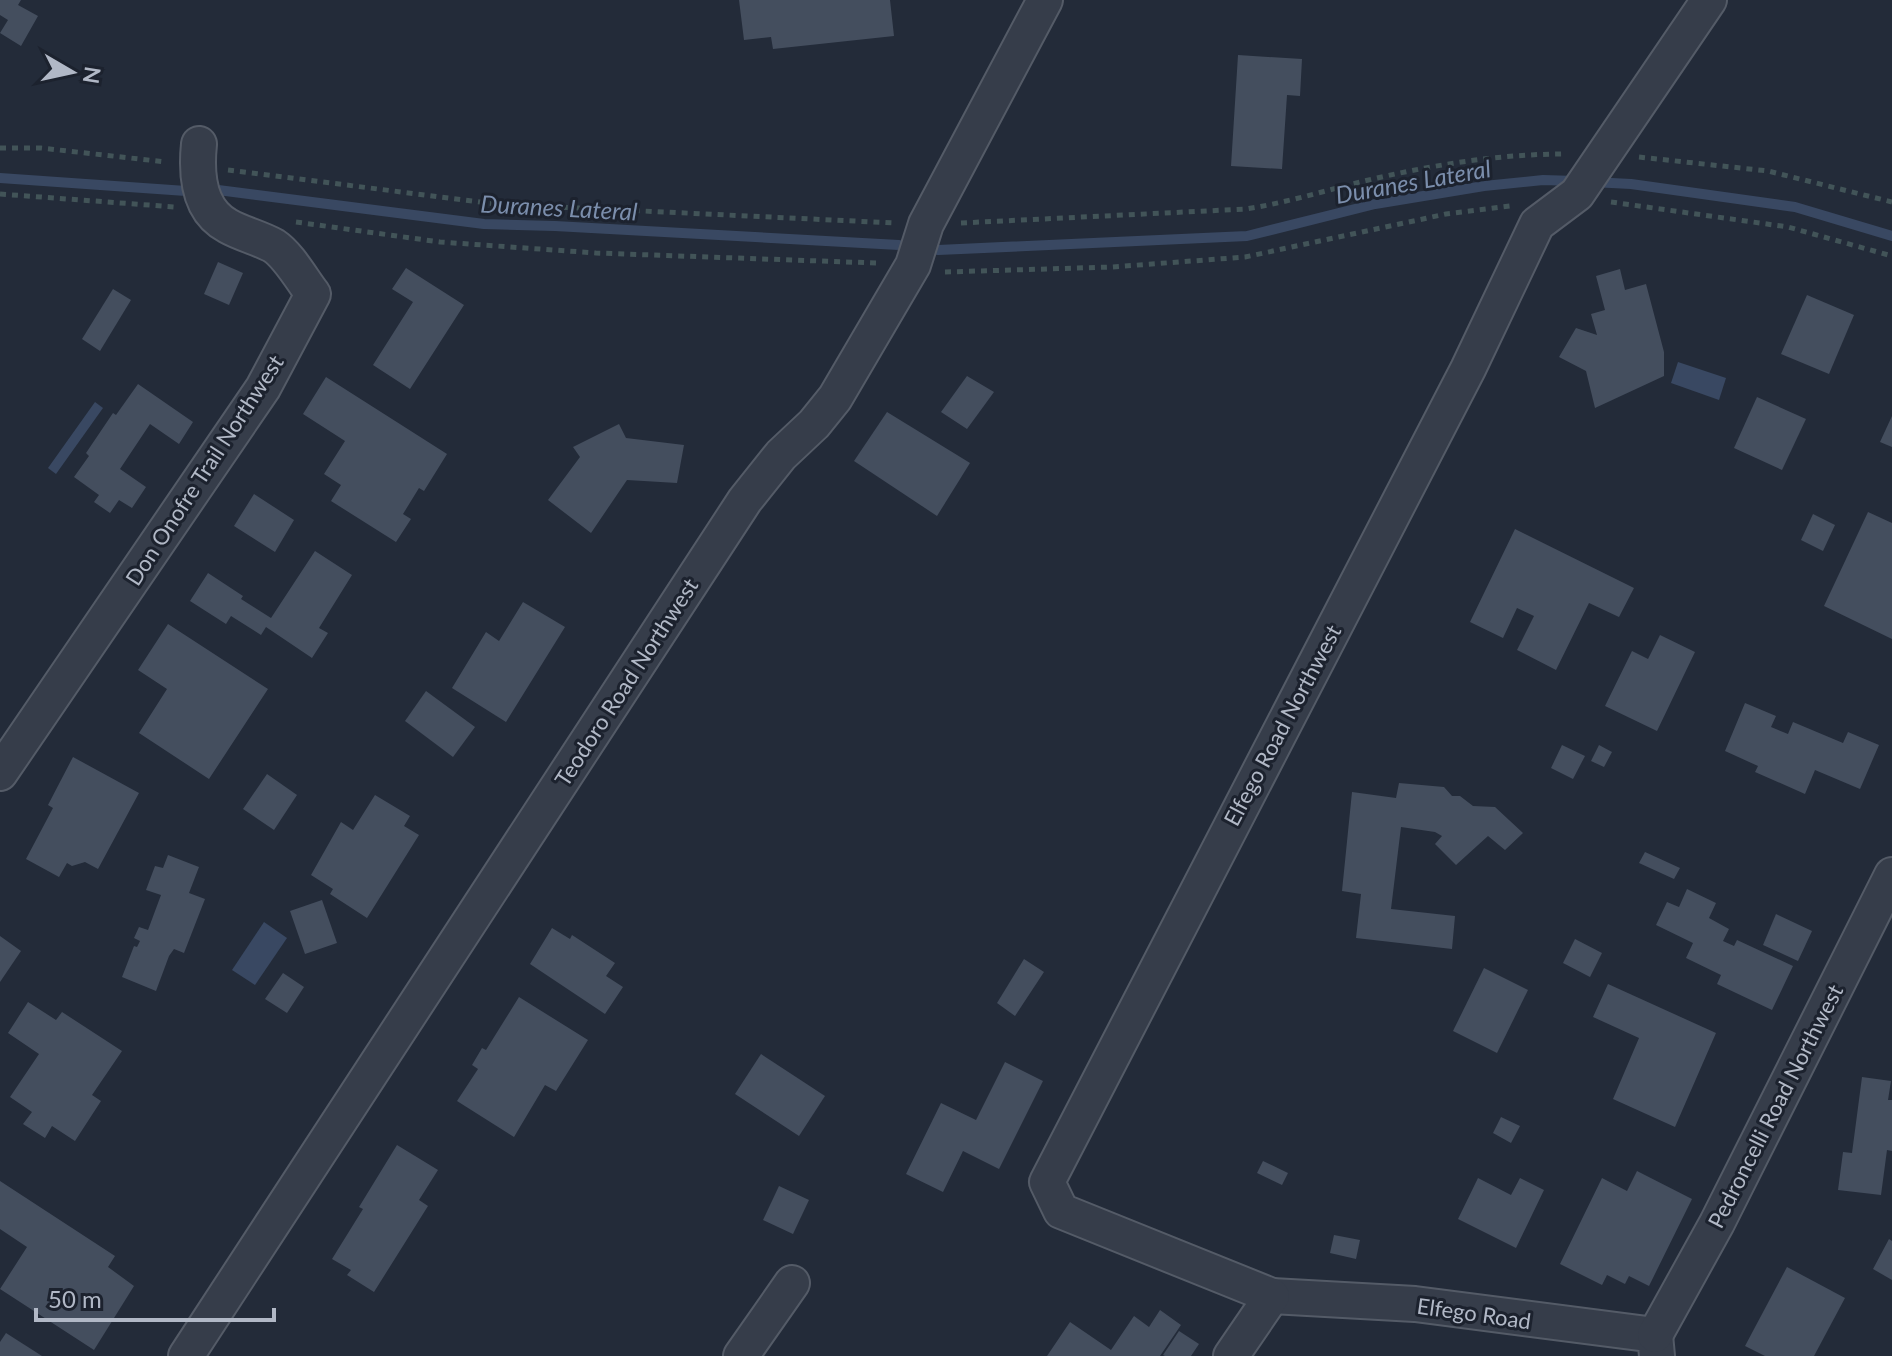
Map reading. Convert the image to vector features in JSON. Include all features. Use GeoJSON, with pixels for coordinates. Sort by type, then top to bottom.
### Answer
{"type":"FeatureCollection","features":[{"type":"Feature","properties":{"kind":"street","name":"Teodoro Road Northwest"},"geometry":{"type":"LineString","coordinates":[[186,1356],[745,500],[781,455],[814,424],[835,398],[913,265],[926,224],[1045,0]]}},
{"type":"Feature","properties":{"kind":"street","name":"Elfego Road Northwest"},"geometry":{"type":"LineString","coordinates":[[1272,1296],[1061,1211],[1047,1182],[1468,369],[1537,224],[1577,194],[1709,0]]}},
{"type":"Feature","properties":{"kind":"street","name":"Don Onofre Trail Northwest"},"geometry":{"type":"LineString","coordinates":[[0,773],[263,388],[313,294],[275,247],[225,225],[201,190],[197,165],[199,144]]}},
{"type":"Feature","properties":{"kind":"street","name":"Pedroncelli Road Northwest"},"geometry":{"type":"LineString","coordinates":[[1656,1346],[1892,875]]}},
{"type":"Feature","properties":{"kind":"street"},"geometry":{"type":"LineString","coordinates":[[741,1356],[792,1283]]}},
{"type":"Feature","properties":{"kind":"street","name":"Elfego Road"},"geometry":{"type":"LineString","coordinates":[[1272,1296],[1415,1304],[1656,1346]]}},
{"type":"Feature","properties":{"kind":"street"},"geometry":{"type":"LineString","coordinates":[[1231,1356],[1272,1296]]}},
{"type":"Feature","properties":{"kind":"water"},"geometry":{"type":"Polygon","coordinates":[[[1678,362],[1726,378],[1719,400],[1671,383],[1678,362]]]}},
{"type":"Feature","properties":{"kind":"water"},"geometry":{"type":"Polygon","coordinates":[[[95,402],[103,408],[56,474],[48,468],[95,402]]]}},
{"type":"Feature","properties":{"kind":"water"},"geometry":{"type":"Polygon","coordinates":[[[264,922],[287,938],[255,985],[232,970],[264,922]]]}},
{"type":"Feature","properties":{"kind":"building"},"geometry":{"type":"Polygon","coordinates":[[[0,0],[21,0],[18,5],[38,16],[21,46],[0,33],[8,20],[0,15],[0,0]]]}},
{"type":"Feature","properties":{"kind":"building"},"geometry":{"type":"Polygon","coordinates":[[[739,0],[890,0],[894,36],[773,49],[771,37],[744,40],[739,0]]]}},
{"type":"Feature","properties":{"kind":"building"},"geometry":{"type":"Polygon","coordinates":[[[1238,55],[1302,59],[1300,96],[1287,95],[1282,169],[1231,166],[1238,55]]]}},
{"type":"Feature","properties":{"kind":"building"},"geometry":{"type":"Polygon","coordinates":[[[218,262],[243,273],[229,305],[204,294],[218,262]]]}},
{"type":"Feature","properties":{"kind":"building"},"geometry":{"type":"Polygon","coordinates":[[[406,268],[464,305],[410,389],[373,365],[413,302],[392,289],[406,268]]]}},
{"type":"Feature","properties":{"kind":"building"},"geometry":{"type":"Polygon","coordinates":[[[1620,269],[1625,290],[1646,284],[1664,352],[1664,376],[1595,408],[1586,371],[1559,357],[1576,328],[1597,335],[1591,314],[1605,310],[1596,276],[1620,269]]]}},
{"type":"Feature","properties":{"kind":"building"},"geometry":{"type":"Polygon","coordinates":[[[113,289],[131,300],[100,351],[82,339],[113,289]]]}},
{"type":"Feature","properties":{"kind":"building"},"geometry":{"type":"Polygon","coordinates":[[[1807,295],[1854,315],[1829,374],[1781,354],[1807,295]]]}},
{"type":"Feature","properties":{"kind":"building"},"geometry":{"type":"Polygon","coordinates":[[[967,376],[994,392],[967,429],[941,412],[967,376]]]}},
{"type":"Feature","properties":{"kind":"building"},"geometry":{"type":"Polygon","coordinates":[[[326,377],[447,454],[424,491],[419,488],[403,514],[411,519],[396,542],[331,501],[341,485],[324,474],[345,441],[303,414],[326,377]]]}},
{"type":"Feature","properties":{"kind":"building"},"geometry":{"type":"Polygon","coordinates":[[[138,384],[193,422],[179,444],[150,424],[120,469],[146,487],[132,508],[119,500],[110,513],[94,502],[99,495],[74,477],[113,413],[116,415],[138,384]]]}},
{"type":"Feature","properties":{"kind":"building"},"geometry":{"type":"Polygon","coordinates":[[[1757,397],[1806,419],[1782,470],[1734,448],[1757,397]]]}},
{"type":"Feature","properties":{"kind":"building"},"geometry":{"type":"Polygon","coordinates":[[[887,412],[970,463],[937,516],[854,461],[887,412]]]}},
{"type":"Feature","properties":{"kind":"building"},"geometry":{"type":"Polygon","coordinates":[[[1892,416],[1892,447],[1880,442],[1892,416]]]}},
{"type":"Feature","properties":{"kind":"building"},"geometry":{"type":"Polygon","coordinates":[[[619,424],[626,438],[684,445],[677,483],[627,480],[591,533],[548,500],[580,457],[573,447],[619,424]]]}},
{"type":"Feature","properties":{"kind":"building"},"geometry":{"type":"Polygon","coordinates":[[[254,494],[294,520],[275,552],[234,526],[254,494]]]}},
{"type":"Feature","properties":{"kind":"building"},"geometry":{"type":"Polygon","coordinates":[[[1868,512],[1892,523],[1892,639],[1824,606],[1868,512]]]}},
{"type":"Feature","properties":{"kind":"building"},"geometry":{"type":"Polygon","coordinates":[[[1813,514],[1835,525],[1823,551],[1801,540],[1813,514]]]}},
{"type":"Feature","properties":{"kind":"building"},"geometry":{"type":"Polygon","coordinates":[[[1515,529],[1634,588],[1619,617],[1589,603],[1556,670],[1517,650],[1534,616],[1517,608],[1503,638],[1470,622],[1515,529]]]}},
{"type":"Feature","properties":{"kind":"building"},"geometry":{"type":"Polygon","coordinates":[[[315,551],[352,575],[319,628],[328,633],[312,658],[266,627],[261,635],[231,616],[226,624],[190,601],[208,573],[271,618],[315,551]]]}},
{"type":"Feature","properties":{"kind":"building"},"geometry":{"type":"Polygon","coordinates":[[[523,602],[565,627],[506,722],[452,688],[486,632],[499,641],[523,602]]]}},
{"type":"Feature","properties":{"kind":"building"},"geometry":{"type":"Polygon","coordinates":[[[168,624],[268,689],[209,779],[139,733],[167,689],[138,670],[168,624]]]}},
{"type":"Feature","properties":{"kind":"building"},"geometry":{"type":"Polygon","coordinates":[[[1660,635],[1695,652],[1657,731],[1605,706],[1632,651],[1648,659],[1660,635]]]}},
{"type":"Feature","properties":{"kind":"building"},"geometry":{"type":"Polygon","coordinates":[[[426,691],[475,727],[453,757],[405,721],[426,691]]]}},
{"type":"Feature","properties":{"kind":"building"},"geometry":{"type":"Polygon","coordinates":[[[1745,703],[1776,716],[1771,727],[1788,734],[1793,722],[1843,743],[1848,732],[1879,745],[1860,789],[1815,770],[1805,794],[1755,772],[1758,766],[1725,751],[1745,703]]]}},
{"type":"Feature","properties":{"kind":"building"},"geometry":{"type":"Polygon","coordinates":[[[1562,745],[1585,756],[1573,779],[1551,768],[1562,745]]]}},
{"type":"Feature","properties":{"kind":"building"},"geometry":{"type":"Polygon","coordinates":[[[1599,745],[1612,752],[1604,767],[1591,761],[1599,745]]]}},
{"type":"Feature","properties":{"kind":"building"},"geometry":{"type":"Polygon","coordinates":[[[73,757],[139,793],[98,869],[85,862],[72,866],[67,863],[59,877],[26,859],[53,808],[48,805],[73,757]]]}},
{"type":"Feature","properties":{"kind":"building"},"geometry":{"type":"Polygon","coordinates":[[[267,774],[297,795],[274,830],[243,809],[267,774]]]}},
{"type":"Feature","properties":{"kind":"building"},"geometry":{"type":"Polygon","coordinates":[[[1399,783],[1444,787],[1452,796],[1460,796],[1473,806],[1495,807],[1523,833],[1505,850],[1488,836],[1456,865],[1435,844],[1442,836],[1435,832],[1401,827],[1391,909],[1455,916],[1452,949],[1356,938],[1361,894],[1342,891],[1352,792],[1396,798],[1399,783]]]}},
{"type":"Feature","properties":{"kind":"building"},"geometry":{"type":"Polygon","coordinates":[[[375,795],[410,816],[404,826],[419,835],[367,918],[330,894],[333,889],[311,875],[341,822],[353,830],[375,795]]]}},
{"type":"Feature","properties":{"kind":"building"},"geometry":{"type":"Polygon","coordinates":[[[1645,852],[1680,868],[1674,879],[1639,863],[1645,852]]]}},
{"type":"Feature","properties":{"kind":"building"},"geometry":{"type":"Polygon","coordinates":[[[168,855],[199,867],[189,893],[205,899],[184,953],[174,949],[156,991],[122,977],[134,946],[137,947],[140,941],[134,938],[139,927],[148,930],[161,895],[146,890],[155,866],[163,868],[168,855]]]}},
{"type":"Feature","properties":{"kind":"building"},"geometry":{"type":"Polygon","coordinates":[[[1687,889],[1716,903],[1709,918],[1729,929],[1723,941],[1734,946],[1737,940],[1793,966],[1772,1010],[1717,984],[1721,975],[1686,958],[1693,943],[1656,925],[1667,902],[1679,907],[1687,889]]]}},
{"type":"Feature","properties":{"kind":"building"},"geometry":{"type":"Polygon","coordinates":[[[322,900],[337,943],[305,954],[290,911],[322,900]]]}},
{"type":"Feature","properties":{"kind":"building"},"geometry":{"type":"Polygon","coordinates":[[[1776,914],[1812,931],[1798,961],[1763,945],[1776,914]]]}},
{"type":"Feature","properties":{"kind":"building"},"geometry":{"type":"Polygon","coordinates":[[[552,928],[570,939],[572,935],[615,963],[606,976],[623,987],[605,1014],[530,964],[552,928]]]}},
{"type":"Feature","properties":{"kind":"building"},"geometry":{"type":"Polygon","coordinates":[[[0,936],[21,951],[0,982],[0,936]]]}},
{"type":"Feature","properties":{"kind":"building"},"geometry":{"type":"Polygon","coordinates":[[[1575,939],[1602,953],[1590,977],[1563,963],[1575,939]]]}},
{"type":"Feature","properties":{"kind":"building"},"geometry":{"type":"Polygon","coordinates":[[[1024,959],[1044,972],[1015,1016],[997,1003],[1024,959]]]}},
{"type":"Feature","properties":{"kind":"building"},"geometry":{"type":"Polygon","coordinates":[[[1484,968],[1528,990],[1497,1053],[1453,1031],[1484,968]]]}},
{"type":"Feature","properties":{"kind":"building"},"geometry":{"type":"Polygon","coordinates":[[[283,973],[304,987],[287,1013],[265,999],[283,973]]]}},
{"type":"Feature","properties":{"kind":"building"},"geometry":{"type":"Polygon","coordinates":[[[1608,984],[1716,1033],[1675,1127],[1613,1099],[1639,1038],[1593,1017],[1608,984]]]}},
{"type":"Feature","properties":{"kind":"building"},"geometry":{"type":"Polygon","coordinates":[[[519,997],[588,1040],[556,1091],[545,1085],[514,1137],[457,1101],[478,1069],[472,1065],[482,1048],[486,1050],[519,997]]]}},
{"type":"Feature","properties":{"kind":"building"},"geometry":{"type":"Polygon","coordinates":[[[28,1002],[56,1020],[62,1012],[122,1051],[92,1095],[101,1101],[75,1141],[52,1126],[45,1138],[23,1124],[32,1112],[10,1097],[39,1054],[8,1033],[28,1002]]]}},
{"type":"Feature","properties":{"kind":"building"},"geometry":{"type":"Polygon","coordinates":[[[761,1054],[825,1096],[799,1136],[735,1094],[761,1054]]]}},
{"type":"Feature","properties":{"kind":"building"},"geometry":{"type":"Polygon","coordinates":[[[1005,1062],[1043,1081],[999,1169],[963,1151],[943,1192],[906,1174],[941,1103],[976,1120],[1005,1062]]]}},
{"type":"Feature","properties":{"kind":"building"},"geometry":{"type":"Polygon","coordinates":[[[1862,1077],[1891,1081],[1888,1100],[1892,1100],[1892,1151],[1887,1150],[1881,1195],[1838,1190],[1843,1152],[1852,1153],[1862,1077]]]}},
{"type":"Feature","properties":{"kind":"building"},"geometry":{"type":"Polygon","coordinates":[[[1501,1117],[1520,1126],[1511,1143],[1493,1133],[1501,1117]]]}},
{"type":"Feature","properties":{"kind":"building"},"geometry":{"type":"Polygon","coordinates":[[[397,1145],[438,1170],[419,1200],[428,1206],[374,1292],[347,1275],[351,1270],[332,1259],[397,1145]]]}},
{"type":"Feature","properties":{"kind":"building"},"geometry":{"type":"Polygon","coordinates":[[[1263,1161],[1288,1173],[1282,1185],[1257,1173],[1263,1161]]]}},
{"type":"Feature","properties":{"kind":"building"},"geometry":{"type":"Polygon","coordinates":[[[1637,1171],[1692,1199],[1649,1286],[1629,1276],[1625,1284],[1607,1275],[1602,1285],[1560,1264],[1602,1178],[1627,1191],[1637,1171]]]}},
{"type":"Feature","properties":{"kind":"building"},"geometry":{"type":"Polygon","coordinates":[[[1478,1178],[1511,1195],[1520,1178],[1544,1190],[1516,1248],[1458,1219],[1478,1178]]]}},
{"type":"Feature","properties":{"kind":"building"},"geometry":{"type":"Polygon","coordinates":[[[0,1181],[115,1256],[108,1267],[134,1286],[94,1350],[0,1289],[27,1247],[0,1229],[0,1181]]]}},
{"type":"Feature","properties":{"kind":"building"},"geometry":{"type":"Polygon","coordinates":[[[779,1186],[809,1200],[793,1234],[763,1220],[779,1186]]]}},
{"type":"Feature","properties":{"kind":"building"},"geometry":{"type":"Polygon","coordinates":[[[1334,1235],[1360,1240],[1356,1259],[1330,1253],[1334,1235]]]}},
{"type":"Feature","properties":{"kind":"building"},"geometry":{"type":"Polygon","coordinates":[[[1889,1239],[1892,1241],[1892,1280],[1873,1269],[1889,1239]]]}},
{"type":"Feature","properties":{"kind":"building"},"geometry":{"type":"Polygon","coordinates":[[[1787,1267],[1845,1298],[1814,1356],[1765,1356],[1745,1346],[1787,1267]]]}},
{"type":"Feature","properties":{"kind":"building"},"geometry":{"type":"Polygon","coordinates":[[[1160,1310],[1181,1325],[1160,1356],[1047,1356],[1070,1322],[1111,1350],[1134,1316],[1149,1327],[1160,1310]]]}},
{"type":"Feature","properties":{"kind":"building"},"geometry":{"type":"Polygon","coordinates":[[[1179,1331],[1199,1344],[1191,1356],[1163,1355],[1179,1331]]]}},
{"type":"Feature","properties":{"kind":"building"},"geometry":{"type":"Polygon","coordinates":[[[6,1333],[42,1356],[0,1356],[0,1342],[6,1333]]]}},
{"type":"Feature","properties":{"kind":"waterway","name":"Duranes Lateral"},"geometry":{"type":"LineString","coordinates":[[0,178],[186,191]]}},
{"type":"Feature","properties":{"kind":"waterway","name":"Duranes Lateral"},"geometry":{"type":"LineString","coordinates":[[938,250],[1247,236],[1375,204],[1484,186],[1543,180],[1576,181]]}},
{"type":"Feature","properties":{"kind":"waterway","name":"Duranes Lateral"},"geometry":{"type":"LineString","coordinates":[[1592,182],[1631,184],[1795,207],[1892,236]]}},
{"type":"Feature","properties":{"kind":"waterway","name":"Duranes Lateral"},"geometry":{"type":"LineString","coordinates":[[218,190],[484,224],[899,245]]}}]}
